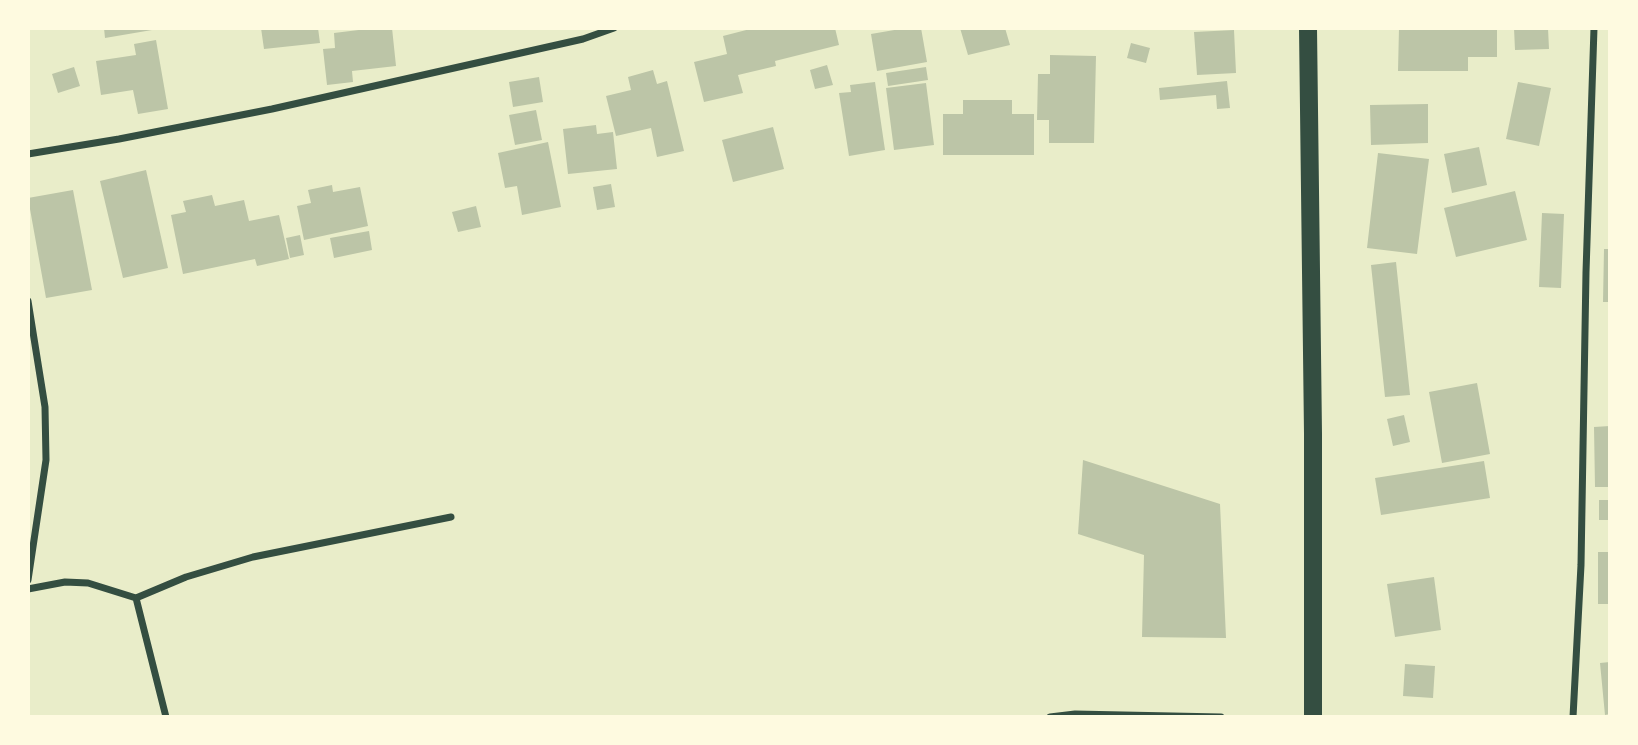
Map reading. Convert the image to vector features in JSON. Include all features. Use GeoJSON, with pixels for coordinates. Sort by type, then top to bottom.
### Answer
{"type":"FeatureCollection","features":[{"type":"Feature","properties":{"kind":"main road"},"geometry":{"type":"LineString","coordinates":[[1308,28],[1313,717]]}},
{"type":"Feature","properties":{"kind":"street"},"geometry":{"type":"LineString","coordinates":[[28,153],[119,139],[272,109],[583,38],[614,28]]}},
{"type":"Feature","properties":{"kind":"street"},"geometry":{"type":"LineString","coordinates":[[1573,717],[1581,565],[1594,28]]}},
{"type":"Feature","properties":{"kind":"street"},"geometry":{"type":"LineString","coordinates":[[28,301],[45,407],[46,460],[28,580]]}},
{"type":"Feature","properties":{"kind":"street"},"geometry":{"type":"LineString","coordinates":[[28,589],[65,582],[88,583],[136,598],[186,577],[253,557],[452,517]]}},
{"type":"Feature","properties":{"kind":"street"},"geometry":{"type":"LineString","coordinates":[[136,598],[166,717]]}},
{"type":"Feature","properties":{"kind":"street"},"geometry":{"type":"LineString","coordinates":[[1050,717],[1075,714],[1221,717]]}},
{"type":"Feature","properties":{"kind":"building"},"geometry":{"type":"Polygon","coordinates":[[[104,28],[151,28],[152,30],[105,38],[104,28]]]}},
{"type":"Feature","properties":{"kind":"building"},"geometry":{"type":"Polygon","coordinates":[[[261,28],[318,28],[320,43],[264,49],[261,28]]]}},
{"type":"Feature","properties":{"kind":"building"},"geometry":{"type":"Polygon","coordinates":[[[392,28],[396,66],[352,71],[353,82],[327,85],[323,49],[335,48],[334,33],[392,28]]]}},
{"type":"Feature","properties":{"kind":"building"},"geometry":{"type":"Polygon","coordinates":[[[754,28],[835,28],[839,45],[775,61],[776,66],[738,75],[743,93],[704,102],[694,62],[727,54],[723,36],[754,28]]]}},
{"type":"Feature","properties":{"kind":"building"},"geometry":{"type":"Polygon","coordinates":[[[921,28],[927,62],[877,71],[871,34],[921,28]]]}},
{"type":"Feature","properties":{"kind":"building"},"geometry":{"type":"Polygon","coordinates":[[[960,28],[1005,28],[1010,45],[968,55],[960,28]]]}},
{"type":"Feature","properties":{"kind":"building"},"geometry":{"type":"Polygon","coordinates":[[[1399,28],[1497,28],[1497,57],[1468,57],[1468,71],[1398,71],[1399,28]]]}},
{"type":"Feature","properties":{"kind":"building"},"geometry":{"type":"Polygon","coordinates":[[[1514,28],[1548,28],[1549,49],[1515,50],[1514,28]]]}},
{"type":"Feature","properties":{"kind":"building"},"geometry":{"type":"Polygon","coordinates":[[[1234,30],[1236,73],[1197,75],[1194,32],[1234,30]]]}},
{"type":"Feature","properties":{"kind":"building"},"geometry":{"type":"Polygon","coordinates":[[[156,40],[168,109],[138,114],[133,90],[101,95],[96,61],[136,55],[134,44],[156,40]]]}},
{"type":"Feature","properties":{"kind":"building"},"geometry":{"type":"Polygon","coordinates":[[[1131,43],[1150,48],[1146,63],[1127,58],[1131,43]]]}},
{"type":"Feature","properties":{"kind":"building"},"geometry":{"type":"Polygon","coordinates":[[[1050,55],[1096,56],[1094,143],[1049,143],[1049,120],[1037,120],[1038,74],[1050,74],[1050,55]]]}},
{"type":"Feature","properties":{"kind":"building"},"geometry":{"type":"Polygon","coordinates":[[[827,65],[833,85],[815,89],[810,70],[827,65]]]}},
{"type":"Feature","properties":{"kind":"building"},"geometry":{"type":"Polygon","coordinates":[[[74,67],[80,86],[58,93],[52,74],[74,67]]]}},
{"type":"Feature","properties":{"kind":"building"},"geometry":{"type":"Polygon","coordinates":[[[926,67],[928,80],[888,86],[886,73],[926,67]]]}},
{"type":"Feature","properties":{"kind":"building"},"geometry":{"type":"Polygon","coordinates":[[[653,70],[657,84],[667,81],[684,151],[657,157],[651,128],[616,136],[606,96],[631,90],[628,77],[653,70]]]}},
{"type":"Feature","properties":{"kind":"building"},"geometry":{"type":"Polygon","coordinates":[[[539,77],[543,102],[513,107],[509,82],[539,77]]]}},
{"type":"Feature","properties":{"kind":"building"},"geometry":{"type":"Polygon","coordinates":[[[1227,81],[1230,108],[1217,109],[1216,95],[1160,100],[1159,88],[1227,81]]]}},
{"type":"Feature","properties":{"kind":"building"},"geometry":{"type":"Polygon","coordinates":[[[875,82],[885,150],[849,156],[839,93],[851,92],[850,85],[875,82]]]}},
{"type":"Feature","properties":{"kind":"building"},"geometry":{"type":"Polygon","coordinates":[[[1518,82],[1551,88],[1539,146],[1506,139],[1518,82]]]}},
{"type":"Feature","properties":{"kind":"building"},"geometry":{"type":"Polygon","coordinates":[[[926,83],[934,145],[894,150],[886,88],[926,83]]]}},
{"type":"Feature","properties":{"kind":"building"},"geometry":{"type":"Polygon","coordinates":[[[963,100],[1012,100],[1012,114],[1034,114],[1034,155],[943,155],[943,114],[963,114],[963,100]]]}},
{"type":"Feature","properties":{"kind":"building"},"geometry":{"type":"Polygon","coordinates":[[[1428,104],[1428,143],[1371,145],[1370,105],[1428,104]]]}},
{"type":"Feature","properties":{"kind":"building"},"geometry":{"type":"Polygon","coordinates":[[[536,110],[542,140],[515,145],[509,115],[536,110]]]}},
{"type":"Feature","properties":{"kind":"building"},"geometry":{"type":"Polygon","coordinates":[[[596,125],[597,134],[613,132],[617,169],[568,174],[563,129],[596,125]]]}},
{"type":"Feature","properties":{"kind":"building"},"geometry":{"type":"Polygon","coordinates":[[[773,127],[784,169],[733,182],[722,140],[773,127]]]}},
{"type":"Feature","properties":{"kind":"building"},"geometry":{"type":"Polygon","coordinates":[[[548,142],[561,207],[522,215],[517,186],[505,188],[498,153],[548,142]]]}},
{"type":"Feature","properties":{"kind":"building"},"geometry":{"type":"Polygon","coordinates":[[[1479,147],[1487,185],[1452,193],[1444,154],[1479,147]]]}},
{"type":"Feature","properties":{"kind":"building"},"geometry":{"type":"Polygon","coordinates":[[[1378,153],[1429,159],[1417,254],[1367,248],[1378,153]]]}},
{"type":"Feature","properties":{"kind":"building"},"geometry":{"type":"Polygon","coordinates":[[[146,170],[168,268],[123,278],[100,181],[146,170]]]}},
{"type":"Feature","properties":{"kind":"building"},"geometry":{"type":"Polygon","coordinates":[[[611,184],[615,207],[597,210],[593,187],[611,184]]]}},
{"type":"Feature","properties":{"kind":"building"},"geometry":{"type":"Polygon","coordinates":[[[332,185],[333,192],[360,187],[368,226],[304,240],[297,206],[311,203],[308,190],[332,185]]]}},
{"type":"Feature","properties":{"kind":"building"},"geometry":{"type":"Polygon","coordinates":[[[73,190],[92,290],[46,298],[28,198],[73,190]]]}},
{"type":"Feature","properties":{"kind":"building"},"geometry":{"type":"Polygon","coordinates":[[[1515,191],[1527,240],[1456,257],[1444,208],[1515,191]]]}},
{"type":"Feature","properties":{"kind":"building"},"geometry":{"type":"Polygon","coordinates":[[[212,195],[215,206],[244,200],[249,221],[279,215],[289,259],[257,266],[255,259],[183,274],[171,215],[186,212],[183,201],[212,195]]]}},
{"type":"Feature","properties":{"kind":"building"},"geometry":{"type":"Polygon","coordinates":[[[476,206],[481,227],[458,232],[452,212],[476,206]]]}},
{"type":"Feature","properties":{"kind":"building"},"geometry":{"type":"Polygon","coordinates":[[[1542,213],[1564,214],[1561,288],[1539,287],[1542,213]]]}},
{"type":"Feature","properties":{"kind":"building"},"geometry":{"type":"Polygon","coordinates":[[[369,231],[372,250],[334,258],[330,238],[369,231]]]}},
{"type":"Feature","properties":{"kind":"building"},"geometry":{"type":"Polygon","coordinates":[[[300,235],[304,255],[290,258],[286,238],[300,235]]]}},
{"type":"Feature","properties":{"kind":"building"},"geometry":{"type":"Polygon","coordinates":[[[1604,249],[1610,249],[1610,302],[1603,302],[1604,249]]]}},
{"type":"Feature","properties":{"kind":"building"},"geometry":{"type":"Polygon","coordinates":[[[1396,262],[1410,395],[1385,397],[1371,265],[1396,262]]]}},
{"type":"Feature","properties":{"kind":"building"},"geometry":{"type":"Polygon","coordinates":[[[1477,383],[1490,454],[1442,463],[1429,392],[1477,383]]]}},
{"type":"Feature","properties":{"kind":"building"},"geometry":{"type":"Polygon","coordinates":[[[1404,415],[1410,442],[1393,446],[1387,419],[1404,415]]]}},
{"type":"Feature","properties":{"kind":"building"},"geometry":{"type":"Polygon","coordinates":[[[1610,426],[1610,487],[1595,487],[1594,427],[1610,426]]]}},
{"type":"Feature","properties":{"kind":"building"},"geometry":{"type":"Polygon","coordinates":[[[1083,460],[1220,504],[1226,638],[1142,637],[1144,555],[1078,534],[1083,460]]]}},
{"type":"Feature","properties":{"kind":"building"},"geometry":{"type":"Polygon","coordinates":[[[1484,461],[1490,498],[1381,515],[1375,478],[1484,461]]]}},
{"type":"Feature","properties":{"kind":"building"},"geometry":{"type":"Polygon","coordinates":[[[1599,500],[1610,500],[1610,520],[1599,520],[1599,500]]]}},
{"type":"Feature","properties":{"kind":"building"},"geometry":{"type":"Polygon","coordinates":[[[1598,552],[1610,552],[1610,604],[1598,604],[1598,552]]]}},
{"type":"Feature","properties":{"kind":"building"},"geometry":{"type":"Polygon","coordinates":[[[1434,577],[1441,630],[1395,637],[1387,584],[1434,577]]]}},
{"type":"Feature","properties":{"kind":"building"},"geometry":{"type":"Polygon","coordinates":[[[1610,662],[1610,714],[1605,715],[1600,663],[1610,662]]]}},
{"type":"Feature","properties":{"kind":"building"},"geometry":{"type":"Polygon","coordinates":[[[1405,664],[1435,666],[1433,698],[1403,696],[1405,664]]]}}]}
